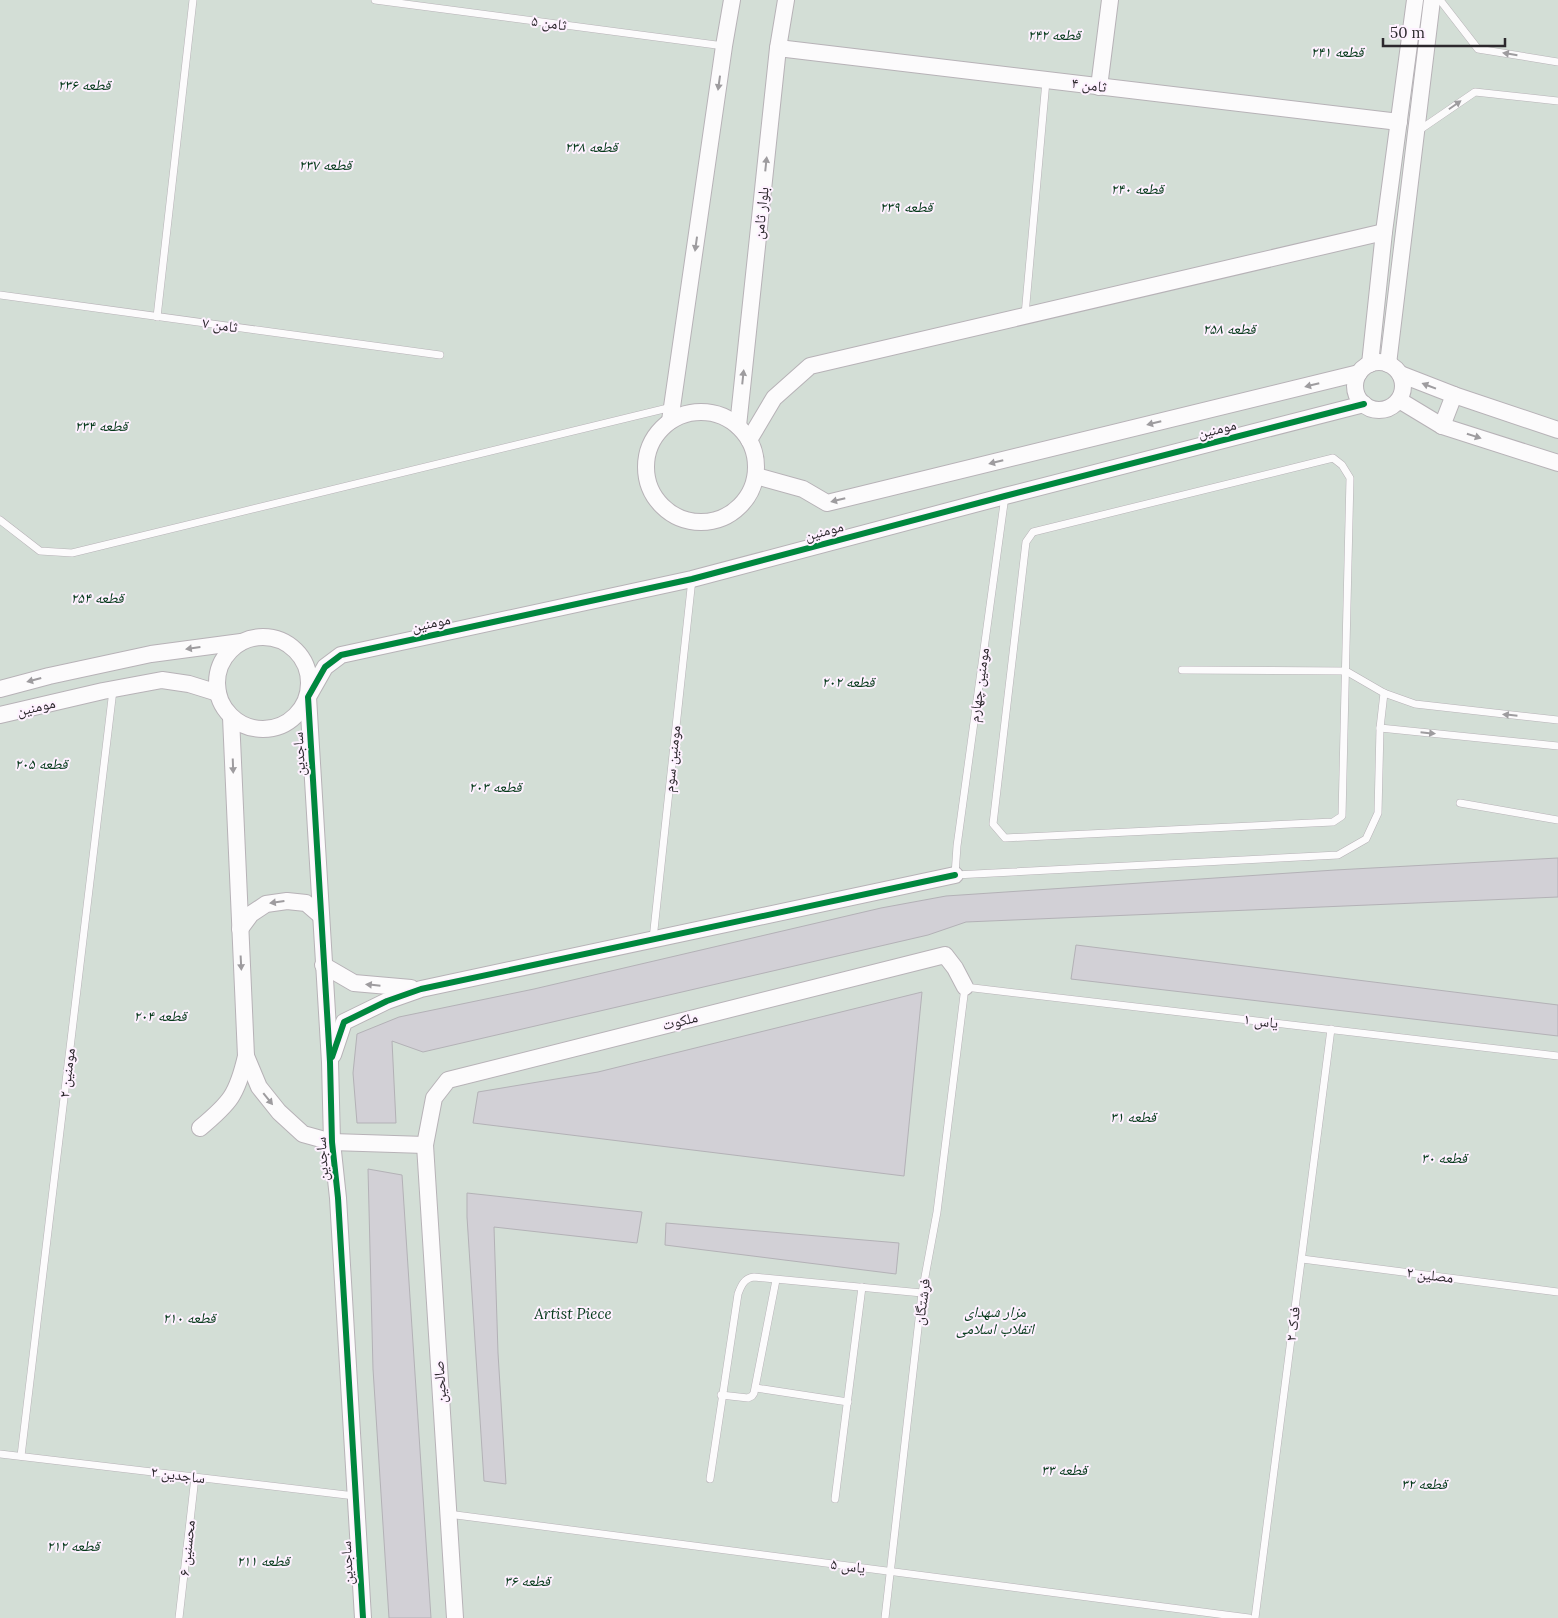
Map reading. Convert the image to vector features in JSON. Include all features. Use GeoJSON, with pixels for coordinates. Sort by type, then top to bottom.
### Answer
{"type":"FeatureCollection","features":[{"type":"Feature","properties":{"kind":"street"},"geometry":{"type":"LineString","coordinates":[[671,414],[705,412],[723,416],[738,426],[749,440],[756,457],[756,476],[750,493],[739,507],[724,517],[707,522],[698,522],[688,521],[672,514],[658,502],[649,486],[646,468],[649,450],[657,434],[671,414],[732,0]]}},
{"type":"Feature","properties":{"kind":"street","name":"بلوار ثامن"},"geometry":{"type":"LineString","coordinates":[[738,426],[778,48],[786,0]]}},
{"type":"Feature","properties":{"kind":"street"},"geometry":{"type":"LineString","coordinates":[[1099,87],[1110,0]]}},
{"type":"Feature","properties":{"kind":"street"},"geometry":{"type":"LineString","coordinates":[[1415,0],[1364,369],[1356,386],[1360,400],[1364,404],[1370,408],[1382,410],[1394,405],[1399,400],[1403,388],[1394,369],[1416,133],[1432,0]]}},
{"type":"Feature","properties":{"kind":"street","name":"ثامن ۴"},"geometry":{"type":"LineString","coordinates":[[778,48],[1399,122]]}},
{"type":"Feature","properties":{"kind":"street"},"geometry":{"type":"LineString","coordinates":[[749,440],[774,398],[810,366],[1384,232]]}},
{"type":"Feature","properties":{"kind":"street"},"geometry":{"type":"LineString","coordinates":[[1364,369],[1379,362],[1454,395],[1558,430]]}},
{"type":"Feature","properties":{"kind":"street","name":"مومنین"},"geometry":{"type":"LineString","coordinates":[[756,476],[803,489],[827,502],[1364,369]]}},
{"type":"Feature","properties":{"kind":"street"},"geometry":{"type":"LineString","coordinates":[[1442,426],[1454,395]]}},
{"type":"Feature","properties":{"kind":"street"},"geometry":{"type":"LineString","coordinates":[[1399,400],[1442,426],[1558,463]]}},
{"type":"Feature","properties":{"kind":"street","name":"مومنین"},"geometry":{"type":"LineString","coordinates":[[308,697],[324,667],[341,655],[692,579],[1364,404]]}},
{"type":"Feature","properties":{"kind":"street"},"geometry":{"type":"LineString","coordinates":[[262,636],[277,638],[290,645],[301,655],[308,668],[310,682],[308,697],[301,711],[290,722],[275,728],[260,730],[245,726],[231,717],[223,706],[218,693],[217,678],[221,664],[229,651],[241,642],[262,636]]}},
{"type":"Feature","properties":{"kind":"street","name":"مومنین"},"geometry":{"type":"LineString","coordinates":[[0,689],[49,676],[151,654],[241,642]]}},
{"type":"Feature","properties":{"kind":"street","name":"مومنین"},"geometry":{"type":"LineString","coordinates":[[0,715],[162,680],[189,684],[218,693]]}},
{"type":"Feature","properties":{"kind":"street","name":"ساجدین"},"geometry":{"type":"LineString","coordinates":[[308,697],[330,1062],[332,1142],[338,1198],[363,1618]]}},
{"type":"Feature","properties":{"kind":"street","name":"ساجدین"},"geometry":{"type":"LineString","coordinates":[[200,1128],[223,1108],[234,1094],[246,1056],[231,717]]}},
{"type":"Feature","properties":{"kind":"street"},"geometry":{"type":"LineString","coordinates":[[330,1062],[344,1022],[386,1001],[421,989],[955,875]]}},
{"type":"Feature","properties":{"kind":"street"},"geometry":{"type":"LineString","coordinates":[[240,929],[251,914],[266,904],[288,901],[306,904],[321,916]]}},
{"type":"Feature","properties":{"kind":"street","name":"ملکوت"},"geometry":{"type":"LineString","coordinates":[[425,1145],[434,1098],[448,1080],[945,955],[956,968],[965,987]]}},
{"type":"Feature","properties":{"kind":"street"},"geometry":{"type":"LineString","coordinates":[[323,965],[354,983],[421,989]]}},
{"type":"Feature","properties":{"kind":"street","name":"ساجدین"},"geometry":{"type":"LineString","coordinates":[[246,1056],[259,1087],[279,1112],[303,1134],[332,1142]]}},
{"type":"Feature","properties":{"kind":"street"},"geometry":{"type":"LineString","coordinates":[[332,1142],[425,1145]]}},
{"type":"Feature","properties":{"kind":"street","name":"صالحین"},"geometry":{"type":"LineString","coordinates":[[425,1145],[455,1618]]}},
{"type":"Feature","properties":{"kind":"lane"},"geometry":{"type":"LineString","coordinates":[[157,317],[194,0]]}},
{"type":"Feature","properties":{"kind":"lane","name":"ثامن ۵"},"geometry":{"type":"LineString","coordinates":[[375,0],[724,46]]}},
{"type":"Feature","properties":{"kind":"lane"},"geometry":{"type":"LineString","coordinates":[[1440,0],[1478,49],[1558,62]]}},
{"type":"Feature","properties":{"kind":"lane"},"geometry":{"type":"LineString","coordinates":[[1025,315],[1046,80]]}},
{"type":"Feature","properties":{"kind":"lane"},"geometry":{"type":"LineString","coordinates":[[1416,133],[1475,92],[1558,101]]}},
{"type":"Feature","properties":{"kind":"lane","name":"ثامن ۷"},"geometry":{"type":"LineString","coordinates":[[0,296],[440,355]]}},
{"type":"Feature","properties":{"kind":"lane"},"geometry":{"type":"LineString","coordinates":[[0,520],[40,551],[72,553],[671,414]]}},
{"type":"Feature","properties":{"kind":"lane"},"geometry":{"type":"LineString","coordinates":[[1333,458],[1342,465],[1350,478],[1346,671],[1342,816],[1333,822],[1005,838],[994,824],[1026,542],[1033,532],[1333,458]]}},
{"type":"Feature","properties":{"kind":"lane","name":"مومنین چهارم"},"geometry":{"type":"LineString","coordinates":[[955,875],[957,846],[1005,496]]}},
{"type":"Feature","properties":{"kind":"lane","name":"مومنین سوم"},"geometry":{"type":"LineString","coordinates":[[653,939],[692,579]]}},
{"type":"Feature","properties":{"kind":"lane"},"geometry":{"type":"LineString","coordinates":[[1182,670],[1346,671],[1384,693],[1415,704],[1558,720]]}},
{"type":"Feature","properties":{"kind":"lane","name":"مومنین ۲"},"geometry":{"type":"LineString","coordinates":[[21,1456],[114,689]]}},
{"type":"Feature","properties":{"kind":"lane"},"geometry":{"type":"LineString","coordinates":[[955,875],[1338,855],[1366,839],[1378,813],[1380,728],[1384,693]]}},
{"type":"Feature","properties":{"kind":"lane"},"geometry":{"type":"LineString","coordinates":[[1380,728],[1558,746]]}},
{"type":"Feature","properties":{"kind":"lane"},"geometry":{"type":"LineString","coordinates":[[1460,803],[1558,820]]}},
{"type":"Feature","properties":{"kind":"lane","name":"یاس ۱"},"geometry":{"type":"LineString","coordinates":[[965,987],[1558,1056]]}},
{"type":"Feature","properties":{"kind":"lane","name":"فرشتگان"},"geometry":{"type":"LineString","coordinates":[[885,1618],[922,1293],[936,1212],[965,987]]}},
{"type":"Feature","properties":{"kind":"lane","name":"فدک ۲"},"geometry":{"type":"LineString","coordinates":[[1255,1618],[1331,1029]]}},
{"type":"Feature","properties":{"kind":"lane","name":"مصلین ۲"},"geometry":{"type":"LineString","coordinates":[[1302,1259],[1558,1292]]}},
{"type":"Feature","properties":{"kind":"lane"},"geometry":{"type":"LineString","coordinates":[[710,1479],[721,1395],[740,1289],[748,1278],[922,1293]]}},
{"type":"Feature","properties":{"kind":"lane"},"geometry":{"type":"LineString","coordinates":[[721,1395],[751,1397],[756,1388],[776,1280]]}},
{"type":"Feature","properties":{"kind":"lane"},"geometry":{"type":"LineString","coordinates":[[835,1499],[862,1287]]}},
{"type":"Feature","properties":{"kind":"lane"},"geometry":{"type":"LineString","coordinates":[[756,1388],[848,1402]]}},
{"type":"Feature","properties":{"kind":"lane","name":"ساجدین ۲"},"geometry":{"type":"LineString","coordinates":[[0,1454],[355,1496]]}},
{"type":"Feature","properties":{"kind":"lane","name":"محسنین ۶"},"geometry":{"type":"LineString","coordinates":[[180,1618],[195,1477]]}},
{"type":"Feature","properties":{"kind":"lane","name":"یاس ۵"},"geometry":{"type":"LineString","coordinates":[[448,1514],[1249,1618]]}},
{"type":"Feature","properties":{"kind":"green space"},"geometry":{"type":"Polygon","coordinates":[[[0,0],[1558,0],[1558,1618],[0,1618],[0,0]]]}},
{"type":"Feature","properties":{"kind":"building"},"geometry":{"type":"Polygon","coordinates":[[[1558,858],[1558,897],[966,922],[928,935],[423,1052],[392,1041],[396,1123],[357,1123],[353,1073],[357,1034],[399,1017],[534,989],[881,908],[946,896],[1335,870],[1558,858]]]}},
{"type":"Feature","properties":{"kind":"building"},"geometry":{"type":"Polygon","coordinates":[[[1076,945],[1558,1005],[1558,1036],[1071,979],[1076,945]]]}},
{"type":"Feature","properties":{"kind":"building"},"geometry":{"type":"Polygon","coordinates":[[[922,992],[904,1176],[473,1123],[478,1092],[598,1072],[922,992]]]}},
{"type":"Feature","properties":{"kind":"building"},"geometry":{"type":"Polygon","coordinates":[[[368,1169],[402,1175],[431,1618],[389,1618],[373,1369],[368,1169]]]}},
{"type":"Feature","properties":{"kind":"building"},"geometry":{"type":"Polygon","coordinates":[[[467,1193],[642,1212],[637,1243],[494,1227],[498,1353],[506,1484],[484,1481],[467,1193]]]}},
{"type":"Feature","properties":{"kind":"building"},"geometry":{"type":"Polygon","coordinates":[[[666,1223],[899,1243],[896,1274],[665,1245],[666,1223]]]}},
{"type":"Feature","properties":{"kind":"cycle path"},"geometry":{"type":"LineString","coordinates":[[363,1618],[338,1198],[332,1142],[330,1062],[308,697],[325,667],[341,655],[692,579],[1364,404]]}},
{"type":"Feature","properties":{"kind":"cycle path"},"geometry":{"type":"LineString","coordinates":[[332,1057],[344,1022],[387,1001],[421,989],[955,875]]}},
{"type":"Feature","properties":{"kind":"park label","name":"قطعه ۲۴۲"},"geometry":{"type":"Point","coordinates":[1054,35]}},
{"type":"Feature","properties":{"kind":"park label","name":"قطعه ۲۴۱"},"geometry":{"type":"Point","coordinates":[1337,52]}},
{"type":"Feature","properties":{"kind":"park label","name":"قطعه ۲۳۶"},"geometry":{"type":"Point","coordinates":[84,85]}},
{"type":"Feature","properties":{"kind":"park label","name":"قطعه ۲۳۸"},"geometry":{"type":"Point","coordinates":[591,147]}},
{"type":"Feature","properties":{"kind":"park label","name":"قطعه ۲۳۷"},"geometry":{"type":"Point","coordinates":[325,165]}},
{"type":"Feature","properties":{"kind":"park label","name":"قطعه ۲۴۰"},"geometry":{"type":"Point","coordinates":[1137,189]}},
{"type":"Feature","properties":{"kind":"park label","name":"قطعه ۲۳۹"},"geometry":{"type":"Point","coordinates":[906,207]}},
{"type":"Feature","properties":{"kind":"park label","name":"قطعه ۲۵۸"},"geometry":{"type":"Point","coordinates":[1229,329]}},
{"type":"Feature","properties":{"kind":"park label","name":"قطعه ۲۳۴"},"geometry":{"type":"Point","coordinates":[101,426]}},
{"type":"Feature","properties":{"kind":"park label","name":"قطعه ۲۵۴"},"geometry":{"type":"Point","coordinates":[97,598]}},
{"type":"Feature","properties":{"kind":"park label","name":"قطعه ۲۰۲"},"geometry":{"type":"Point","coordinates":[848,682]}},
{"type":"Feature","properties":{"kind":"park label","name":"قطعه ۲۰۵"},"geometry":{"type":"Point","coordinates":[41,764]}},
{"type":"Feature","properties":{"kind":"park label","name":"قطعه ۲۰۳"},"geometry":{"type":"Point","coordinates":[495,787]}},
{"type":"Feature","properties":{"kind":"park label","name":"قطعه ۲۰۴"},"geometry":{"type":"Point","coordinates":[160,1016]}},
{"type":"Feature","properties":{"kind":"park label","name":"قطعه ۳۱"},"geometry":{"type":"Point","coordinates":[1133,1117]}},
{"type":"Feature","properties":{"kind":"park label","name":"قطعه ۳۰"},"geometry":{"type":"Point","coordinates":[1444,1158]}},
{"type":"Feature","properties":{"kind":"park label","name":"Artist Piece"},"geometry":{"type":"Point","coordinates":[573,1314]}},
{"type":"Feature","properties":{"kind":"park label","name":"قطعه ۲۱۰"},"geometry":{"type":"Point","coordinates":[189,1318]}},
{"type":"Feature","properties":{"kind":"park label","name":"مزار شهدای انقلاب اسلامی"},"geometry":{"type":"Point","coordinates":[995,1320]}},
{"type":"Feature","properties":{"kind":"park label","name":"قطعه ۳۳"},"geometry":{"type":"Point","coordinates":[1064,1470]}},
{"type":"Feature","properties":{"kind":"park label","name":"قطعه ۳۲"},"geometry":{"type":"Point","coordinates":[1424,1484]}},
{"type":"Feature","properties":{"kind":"park label","name":"قطعه ۲۱۲"},"geometry":{"type":"Point","coordinates":[73,1546]}},
{"type":"Feature","properties":{"kind":"park label","name":"قطعه ۲۱۱"},"geometry":{"type":"Point","coordinates":[263,1561]}},
{"type":"Feature","properties":{"kind":"park label","name":"قطعه ۳۶"},"geometry":{"type":"Point","coordinates":[527,1581]}}]}
